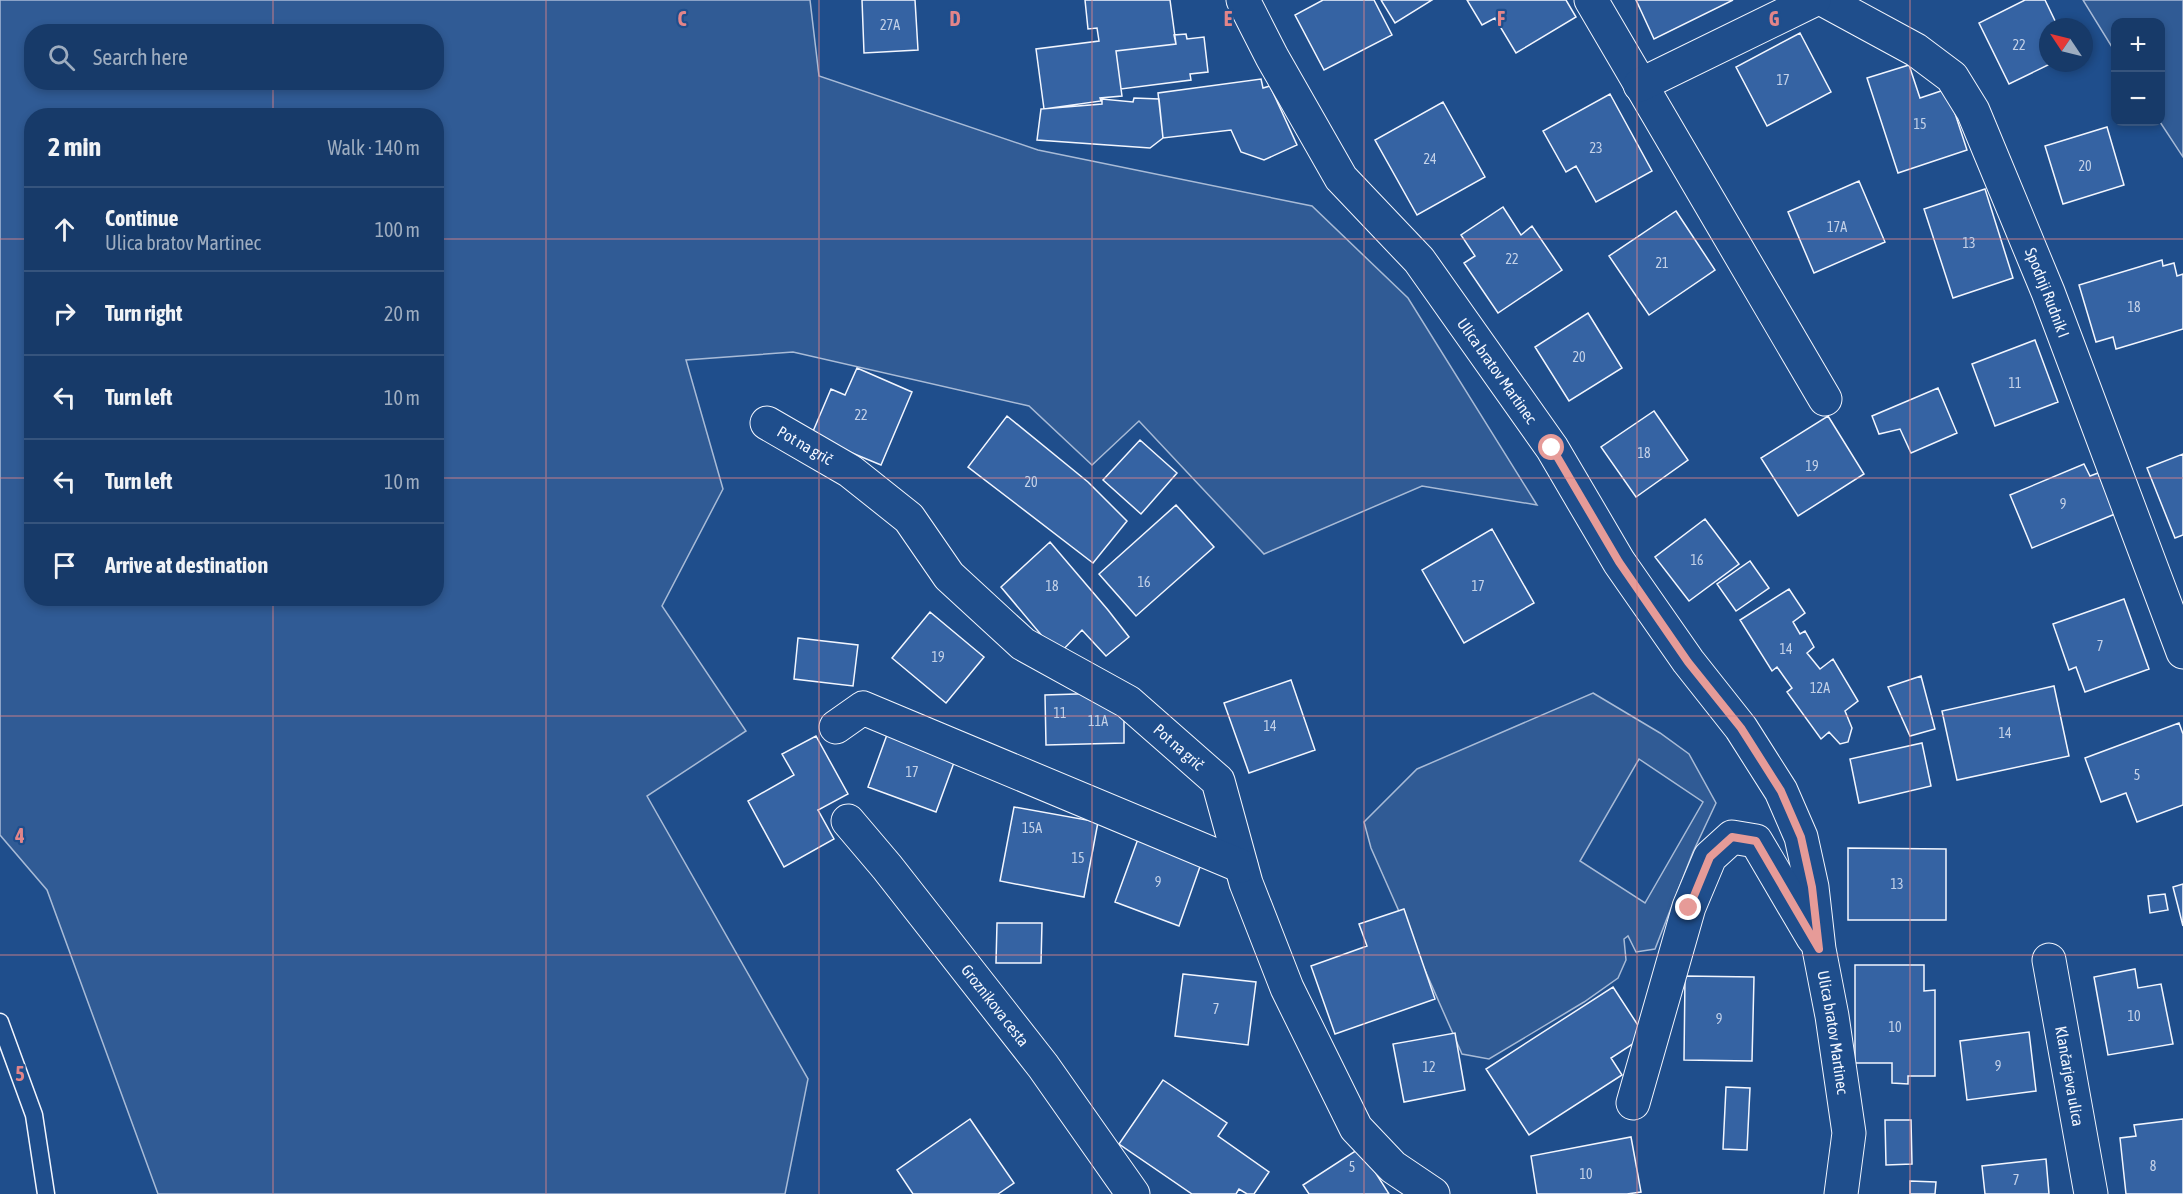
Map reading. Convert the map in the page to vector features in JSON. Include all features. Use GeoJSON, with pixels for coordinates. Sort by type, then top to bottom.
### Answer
{"type":"FeatureCollection","features":[{"type":"Feature","properties":{"kind":"street","name":"Ulica bratov Martinec"},"geometry":{"type":"LineString","coordinates":[[1243,0],[1272,57],[1341,178],[1419,260],[1552,448],[1619,562],[1688,662],[1741,728],[1781,791],[1801,837],[1812,887],[1819,949],[1832,1016],[1849,1133],[1841,1194]]}},
{"type":"Feature","properties":{"kind":"street"},"geometry":{"type":"LineString","coordinates":[[1591,0],[1825,399]]}},
{"type":"Feature","properties":{"kind":"street"},"geometry":{"type":"LineString","coordinates":[[1640,85],[1814,0]]}},
{"type":"Feature","properties":{"kind":"street","name":"Spodnji Rudnik I"},"geometry":{"type":"LineString","coordinates":[[1824,0],[1916,50],[1952,76],[1973,111],[2048,292],[2183,652]]}},
{"type":"Feature","properties":{"kind":"street","name":"Pot na grič"},"geometry":{"type":"LineString","coordinates":[[767,423],[850,471],[909,518],[949,576],[1023,645],[1128,702],[1218,781],[1246,883],[1287,988],[1356,1128],[1394,1167],[1433,1194]]}},
{"type":"Feature","properties":{"kind":"street"},"geometry":{"type":"LineString","coordinates":[[836,727],[863,708],[1241,866]]}},
{"type":"Feature","properties":{"kind":"street","name":"Groznikova cesta"},"geometry":{"type":"LineString","coordinates":[[849,821],[1043,1066],[1133,1194]]}},
{"type":"Feature","properties":{"kind":"street"},"geometry":{"type":"LineString","coordinates":[[1633,1102],[1689,908],[1710,857],[1732,837],[1756,841],[1819,949]]}},
{"type":"Feature","properties":{"kind":"street","name":"Klančarjeva ulica"},"geometry":{"type":"LineString","coordinates":[[2049,960],[2091,1194]]}},
{"type":"Feature","properties":{"kind":"lane"},"geometry":{"type":"LineString","coordinates":[[0,1022],[34,1115],[46,1194]]}},
{"type":"Feature","properties":{"kind":"shaded area"},"geometry":{"type":"Polygon","coordinates":[[[0,0],[810,0],[819,76],[1038,150],[1312,206],[1408,298],[1537,505],[1422,486],[1264,554],[1139,421],[1092,465],[1029,406],[793,352],[686,360],[723,489],[662,606],[746,731],[647,796],[808,1079],[785,1194],[158,1194],[47,890],[0,835],[0,0]]]}},
{"type":"Feature","properties":{"kind":"shaded area"},"geometry":{"type":"Polygon","coordinates":[[[2083,0],[2183,0],[2183,157],[2163,126],[2165,126],[2165,18],[2111,18],[2111,46],[2083,0]]]}},
{"type":"Feature","properties":{"kind":"shaded area"},"geometry":{"type":"Polygon","coordinates":[[[1593,693],[1660,733],[1689,754],[1716,803],[1693,852],[1655,949],[1636,952],[1628,936],[1624,939],[1626,960],[1618,978],[1584,1002],[1489,1059],[1462,1054],[1371,848],[1364,822],[1417,769],[1593,693]],[[1639,759],[1580,861],[1645,903],[1703,802],[1639,759]]]}},
{"type":"Feature","properties":{"kind":"building"},"geometry":{"type":"Polygon","coordinates":[[[862,0],[915,0],[918,50],[864,53],[862,0]]]}},
{"type":"Feature","properties":{"kind":"building"},"geometry":{"type":"Polygon","coordinates":[[[1085,0],[1170,0],[1176,44],[1116,51],[1122,96],[1044,109],[1036,49],[1099,41],[1097,28],[1088,29],[1085,0]]]}},
{"type":"Feature","properties":{"kind":"building"},"geometry":{"type":"Polygon","coordinates":[[[1323,0],[1374,0],[1392,35],[1324,70],[1295,15],[1323,0]]]}},
{"type":"Feature","properties":{"kind":"building"},"geometry":{"type":"Polygon","coordinates":[[[1381,0],[1432,0],[1395,23],[1381,0]]]}},
{"type":"Feature","properties":{"kind":"building"},"geometry":{"type":"Polygon","coordinates":[[[1467,0],[1566,0],[1576,17],[1516,53],[1495,18],[1482,25],[1467,0]]]}},
{"type":"Feature","properties":{"kind":"building"},"geometry":{"type":"Polygon","coordinates":[[[1636,0],[1733,0],[1654,39],[1636,0]]]}},
{"type":"Feature","properties":{"kind":"building"},"geometry":{"type":"Polygon","coordinates":[[[2025,0],[2045,0],[2054,18],[2039,18],[2039,69],[2009,84],[1979,23],[2025,0]]]}},
{"type":"Feature","properties":{"kind":"building"},"geometry":{"type":"Polygon","coordinates":[[[1800,33],[1831,92],[1767,126],[1736,67],[1800,33]]]}},
{"type":"Feature","properties":{"kind":"building"},"geometry":{"type":"Polygon","coordinates":[[[1186,34],[1187,39],[1204,37],[1208,72],[1190,74],[1191,80],[1121,89],[1116,51],[1176,44],[1174,35],[1186,34]]]}},
{"type":"Feature","properties":{"kind":"building"},"geometry":{"type":"Polygon","coordinates":[[[1909,65],[1920,98],[1947,89],[1967,150],[1898,173],[1867,78],[1909,65]]]}},
{"type":"Feature","properties":{"kind":"building"},"geometry":{"type":"Polygon","coordinates":[[[1261,79],[1263,88],[1270,86],[1297,145],[1264,160],[1241,152],[1231,130],[1163,138],[1158,93],[1261,79]]]}},
{"type":"Feature","properties":{"kind":"building"},"geometry":{"type":"Polygon","coordinates":[[[1610,94],[1652,171],[1596,202],[1576,166],[1566,172],[1543,131],[1610,94]]]}},
{"type":"Feature","properties":{"kind":"building"},"geometry":{"type":"Polygon","coordinates":[[[1134,98],[1159,99],[1163,138],[1150,148],[1037,140],[1041,109],[1102,104],[1102,99],[1133,102],[1134,98]]]}},
{"type":"Feature","properties":{"kind":"building"},"geometry":{"type":"Polygon","coordinates":[[[1443,102],[1485,177],[1417,215],[1375,140],[1443,102]]]}},
{"type":"Feature","properties":{"kind":"building"},"geometry":{"type":"Polygon","coordinates":[[[2107,127],[2124,185],[2063,204],[2045,146],[2107,127]]]}},
{"type":"Feature","properties":{"kind":"building"},"geometry":{"type":"Polygon","coordinates":[[[1859,181],[1885,242],[1814,273],[1788,212],[1859,181]]]}},
{"type":"Feature","properties":{"kind":"building"},"geometry":{"type":"Polygon","coordinates":[[[1985,189],[2013,278],[1953,298],[1924,209],[1985,189]]]}},
{"type":"Feature","properties":{"kind":"building"},"geometry":{"type":"Polygon","coordinates":[[[1503,207],[1521,235],[1532,226],[1562,270],[1498,313],[1464,263],[1475,256],[1461,235],[1503,207]]]}},
{"type":"Feature","properties":{"kind":"building"},"geometry":{"type":"Polygon","coordinates":[[[1676,211],[1715,270],[1649,315],[1609,256],[1676,211]]]}},
{"type":"Feature","properties":{"kind":"building"},"geometry":{"type":"Polygon","coordinates":[[[2162,260],[2163,266],[2174,263],[2177,276],[2183,274],[2183,329],[2116,349],[2113,337],[2096,342],[2079,285],[2162,260]]]}},
{"type":"Feature","properties":{"kind":"building"},"geometry":{"type":"Polygon","coordinates":[[[1588,313],[1622,368],[1569,401],[1535,347],[1588,313]]]}},
{"type":"Feature","properties":{"kind":"building"},"geometry":{"type":"Polygon","coordinates":[[[2035,340],[2058,402],[1995,426],[1972,364],[2035,340]]]}},
{"type":"Feature","properties":{"kind":"building"},"geometry":{"type":"Polygon","coordinates":[[[857,368],[912,392],[881,465],[811,436],[831,389],[845,395],[857,368]]]}},
{"type":"Feature","properties":{"kind":"building"},"geometry":{"type":"Polygon","coordinates":[[[1938,388],[1957,433],[1911,453],[1900,429],[1879,434],[1872,416],[1938,388]]]}},
{"type":"Feature","properties":{"kind":"building"},"geometry":{"type":"Polygon","coordinates":[[[1654,411],[1688,460],[1636,497],[1601,447],[1654,411]]]}},
{"type":"Feature","properties":{"kind":"building"},"geometry":{"type":"Polygon","coordinates":[[[1007,416],[1088,482],[1127,521],[1093,563],[968,467],[1007,416]]]}},
{"type":"Feature","properties":{"kind":"building"},"geometry":{"type":"Polygon","coordinates":[[[1828,416],[1864,474],[1798,516],[1761,458],[1828,416]]]}},
{"type":"Feature","properties":{"kind":"building"},"geometry":{"type":"Polygon","coordinates":[[[1140,440],[1177,473],[1141,514],[1103,480],[1140,440]]]}},
{"type":"Feature","properties":{"kind":"building"},"geometry":{"type":"Polygon","coordinates":[[[2183,454],[2183,535],[2175,538],[2147,468],[2183,454]]]}},
{"type":"Feature","properties":{"kind":"building"},"geometry":{"type":"Polygon","coordinates":[[[2084,464],[2090,476],[2098,473],[2115,514],[2032,548],[2010,495],[2084,464]]]}},
{"type":"Feature","properties":{"kind":"building"},"geometry":{"type":"Polygon","coordinates":[[[1176,505],[1214,547],[1136,616],[1099,574],[1176,505]]]}},
{"type":"Feature","properties":{"kind":"building"},"geometry":{"type":"Polygon","coordinates":[[[1705,519],[1739,564],[1689,601],[1655,557],[1705,519]]]}},
{"type":"Feature","properties":{"kind":"building"},"geometry":{"type":"Polygon","coordinates":[[[1492,529],[1534,603],[1464,643],[1422,570],[1492,529]]]}},
{"type":"Feature","properties":{"kind":"building"},"geometry":{"type":"Polygon","coordinates":[[[1050,542],[1129,637],[1106,656],[1082,630],[1058,655],[1001,587],[1050,542]]]}},
{"type":"Feature","properties":{"kind":"building"},"geometry":{"type":"Polygon","coordinates":[[[1750,561],[1769,588],[1736,611],[1717,584],[1750,561]]]}},
{"type":"Feature","properties":{"kind":"building"},"geometry":{"type":"Polygon","coordinates":[[[1789,589],[1805,613],[1793,622],[1800,634],[1805,631],[1814,647],[1807,653],[1820,669],[1833,659],[1858,701],[1845,711],[1852,728],[1848,742],[1840,744],[1829,732],[1821,739],[1787,692],[1792,688],[1777,667],[1772,671],[1740,620],[1789,589]]]}},
{"type":"Feature","properties":{"kind":"building"},"geometry":{"type":"Polygon","coordinates":[[[2124,599],[2149,669],[2085,692],[2076,667],[2069,670],[2053,624],[2124,599]]]}},
{"type":"Feature","properties":{"kind":"building"},"geometry":{"type":"Polygon","coordinates":[[[930,612],[984,657],[946,703],[892,658],[930,612]]]}},
{"type":"Feature","properties":{"kind":"building"},"geometry":{"type":"Polygon","coordinates":[[[798,638],[858,645],[853,686],[794,679],[798,638]]]}},
{"type":"Feature","properties":{"kind":"building"},"geometry":{"type":"Polygon","coordinates":[[[1921,676],[1935,729],[1910,736],[1888,687],[1921,676]]]}},
{"type":"Feature","properties":{"kind":"building"},"geometry":{"type":"Polygon","coordinates":[[[1291,680],[1315,750],[1249,773],[1224,703],[1291,680]]]}},
{"type":"Feature","properties":{"kind":"building"},"geometry":{"type":"Polygon","coordinates":[[[2054,686],[2069,756],[1957,780],[1942,711],[2054,686]]]}},
{"type":"Feature","properties":{"kind":"building"},"geometry":{"type":"Polygon","coordinates":[[[1108,693],[1124,704],[1124,743],[1046,745],[1045,695],[1108,693]]]}},
{"type":"Feature","properties":{"kind":"building"},"geometry":{"type":"Polygon","coordinates":[[[2179,723],[2183,734],[2183,805],[2137,822],[2126,793],[2101,802],[2085,758],[2179,723]]]}},
{"type":"Feature","properties":{"kind":"building"},"geometry":{"type":"Polygon","coordinates":[[[888,732],[956,757],[936,812],[868,787],[888,732]]]}},
{"type":"Feature","properties":{"kind":"building"},"geometry":{"type":"Polygon","coordinates":[[[816,736],[848,794],[818,810],[834,839],[784,867],[748,801],[794,775],[782,754],[816,736]]]}},
{"type":"Feature","properties":{"kind":"building"},"geometry":{"type":"Polygon","coordinates":[[[1922,743],[1931,786],[1859,803],[1850,759],[1922,743]]]}},
{"type":"Feature","properties":{"kind":"building"},"geometry":{"type":"Polygon","coordinates":[[[1014,807],[1098,822],[1084,897],[1000,881],[1014,807]]]}},
{"type":"Feature","properties":{"kind":"building"},"geometry":{"type":"Polygon","coordinates":[[[1138,839],[1202,861],[1179,926],[1115,902],[1138,839]]]}},
{"type":"Feature","properties":{"kind":"building"},"geometry":{"type":"Polygon","coordinates":[[[1848,848],[1946,849],[1946,920],[1848,920],[1848,848]]]}},
{"type":"Feature","properties":{"kind":"building"},"geometry":{"type":"Polygon","coordinates":[[[2183,884],[2183,926],[2173,887],[2183,884]]]}},
{"type":"Feature","properties":{"kind":"building"},"geometry":{"type":"Polygon","coordinates":[[[2165,894],[2168,910],[2150,913],[2148,896],[2165,894]]]}},
{"type":"Feature","properties":{"kind":"building"},"geometry":{"type":"Polygon","coordinates":[[[1404,909],[1435,999],[1335,1034],[1311,966],[1367,946],[1359,924],[1404,909]]]}},
{"type":"Feature","properties":{"kind":"building"},"geometry":{"type":"Polygon","coordinates":[[[997,923],[1042,923],[1041,963],[996,963],[997,923]]]}},
{"type":"Feature","properties":{"kind":"building"},"geometry":{"type":"Polygon","coordinates":[[[1855,965],[1924,965],[1924,991],[1935,990],[1935,1076],[1908,1076],[1908,1084],[1892,1083],[1892,1063],[1855,1063],[1855,965]]]}},
{"type":"Feature","properties":{"kind":"building"},"geometry":{"type":"Polygon","coordinates":[[[2135,969],[2138,988],[2161,984],[2173,1044],[2108,1055],[2094,977],[2135,969]]]}},
{"type":"Feature","properties":{"kind":"building"},"geometry":{"type":"Polygon","coordinates":[[[1183,974],[1256,982],[1248,1045],[1175,1036],[1183,974]]]}},
{"type":"Feature","properties":{"kind":"building"},"geometry":{"type":"Polygon","coordinates":[[[1685,976],[1754,977],[1752,1061],[1684,1060],[1685,976]]]}},
{"type":"Feature","properties":{"kind":"building"},"geometry":{"type":"Polygon","coordinates":[[[1613,987],[1645,1036],[1611,1058],[1622,1075],[1529,1135],[1486,1069],[1613,987]]]}},
{"type":"Feature","properties":{"kind":"building"},"geometry":{"type":"Polygon","coordinates":[[[2029,1032],[2036,1091],[1967,1100],[1960,1041],[2029,1032]]]}},
{"type":"Feature","properties":{"kind":"building"},"geometry":{"type":"Polygon","coordinates":[[[1455,1033],[1465,1090],[1404,1102],[1393,1044],[1455,1033]]]}},
{"type":"Feature","properties":{"kind":"building"},"geometry":{"type":"Polygon","coordinates":[[[1163,1080],[1227,1123],[1218,1136],[1269,1172],[1254,1194],[1247,1194],[1239,1189],[1236,1194],[1192,1194],[1119,1144],[1163,1080]]]}},
{"type":"Feature","properties":{"kind":"building"},"geometry":{"type":"Polygon","coordinates":[[[1726,1087],[1750,1088],[1747,1150],[1723,1149],[1726,1087]]]}},
{"type":"Feature","properties":{"kind":"building"},"geometry":{"type":"Polygon","coordinates":[[[970,1119],[1014,1183],[998,1194],[913,1194],[897,1170],[970,1119]]]}},
{"type":"Feature","properties":{"kind":"building"},"geometry":{"type":"Polygon","coordinates":[[[2183,1119],[2183,1194],[2126,1194],[2120,1138],[2136,1136],[2134,1125],[2183,1119]]]}},
{"type":"Feature","properties":{"kind":"building"},"geometry":{"type":"Polygon","coordinates":[[[1885,1120],[1911,1120],[1912,1164],[1886,1165],[1885,1120]]]}},
{"type":"Feature","properties":{"kind":"building"},"geometry":{"type":"Polygon","coordinates":[[[1631,1137],[1641,1192],[1537,1194],[1531,1156],[1631,1137]]]}},
{"type":"Feature","properties":{"kind":"building"},"geometry":{"type":"Polygon","coordinates":[[[1360,1148],[1389,1194],[1309,1194],[1303,1185],[1360,1148]]]}},
{"type":"Feature","properties":{"kind":"building"},"geometry":{"type":"Polygon","coordinates":[[[2046,1159],[2049,1194],[1985,1194],[1982,1166],[2046,1159]]]}},
{"type":"Feature","properties":{"kind":"building"},"geometry":{"type":"Polygon","coordinates":[[[1910,1181],[1936,1182],[1935,1194],[1910,1194],[1910,1181]]]}},
{"type":"Feature","properties":{"kind":"route"},"geometry":{"type":"LineString","coordinates":[[1552,448],[1619,562],[1688,662],[1741,728],[1781,791],[1801,837],[1812,887],[1819,949],[1756,841],[1732,837],[1710,857],[1689,908]]}}]}
